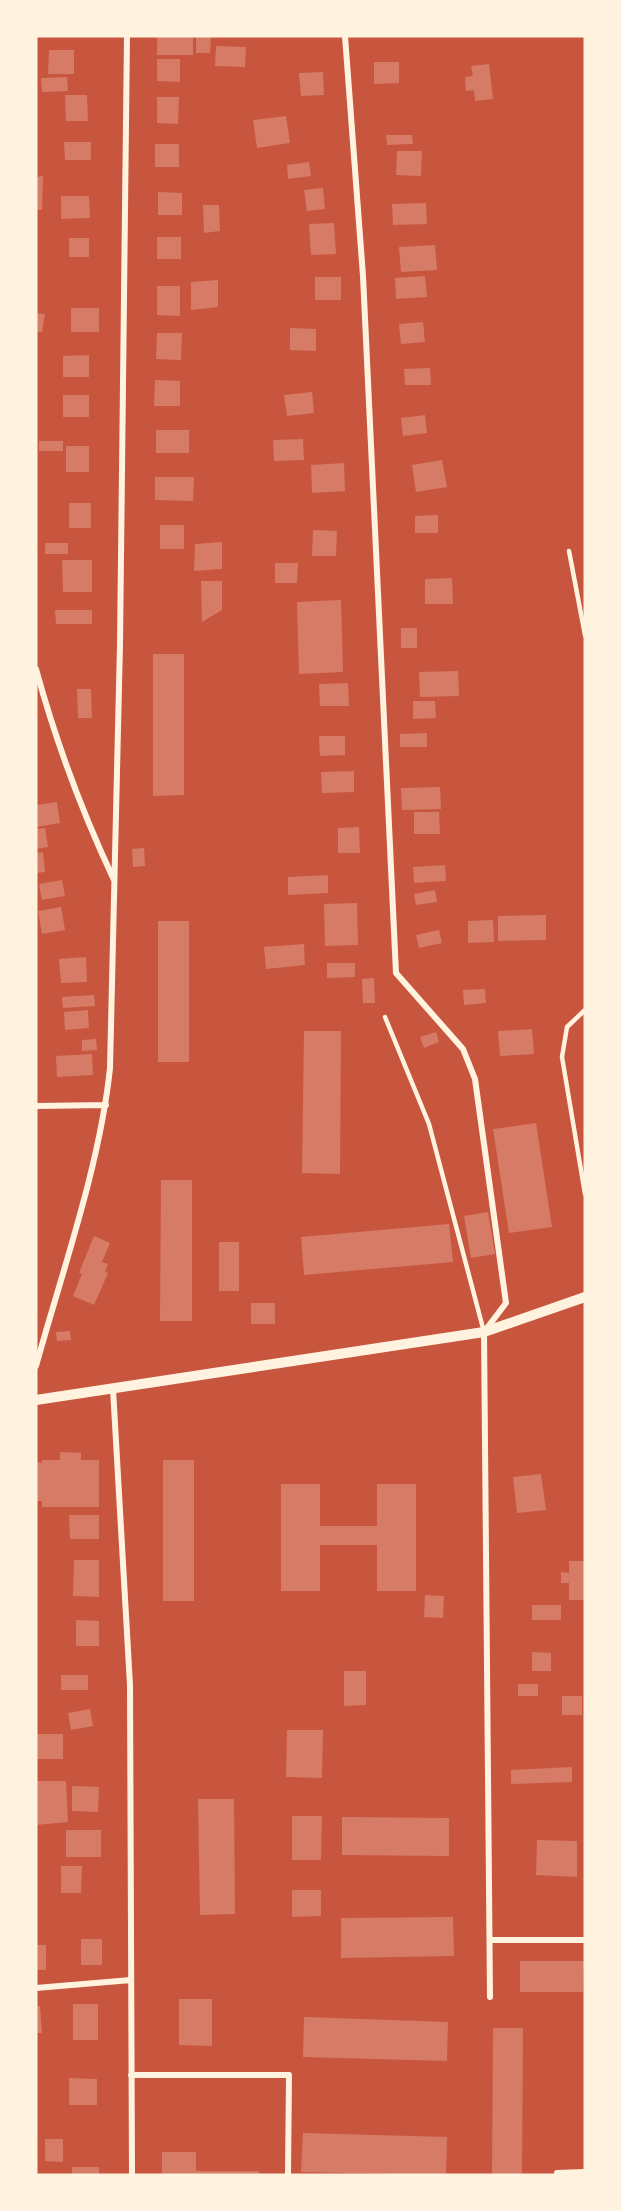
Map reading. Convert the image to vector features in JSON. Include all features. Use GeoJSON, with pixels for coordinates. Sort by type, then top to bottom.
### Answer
{"type":"FeatureCollection","features":[{"type":"Feature","properties":{"kind":"street"},"geometry":{"type":"LineString","coordinates":[[36,1366],[106,1105],[116,884],[127,36]]}},
{"type":"Feature","properties":{"kind":"street"},"geometry":{"type":"LineString","coordinates":[[345,36],[363,276],[396,973],[463,1049],[475,1079],[506,1303],[484,1332],[490,1997]]}},
{"type":"Feature","properties":{"kind":"street"},"geometry":{"type":"LineString","coordinates":[[36,669],[50,719],[89,826],[116,884]]}},
{"type":"Feature","properties":{"kind":"street"},"geometry":{"type":"LineString","coordinates":[[36,1106],[106,1105]]}},
{"type":"Feature","properties":{"kind":"street"},"geometry":{"type":"LineString","coordinates":[[36,1400],[484,1332],[585,1297]]}},
{"type":"Feature","properties":{"kind":"street"},"geometry":{"type":"LineString","coordinates":[[113,1389],[130,1685],[132,2175]]}},
{"type":"Feature","properties":{"kind":"street"},"geometry":{"type":"LineString","coordinates":[[490,1940],[585,1940]]}},
{"type":"Feature","properties":{"kind":"street"},"geometry":{"type":"LineString","coordinates":[[36,1988],[130,1980]]}},
{"type":"Feature","properties":{"kind":"street"},"geometry":{"type":"LineString","coordinates":[[131,2075],[289,2075],[288,2175]]}},
{"type":"Feature","properties":{"kind":"street"},"geometry":{"type":"LineString","coordinates":[[557,2172],[585,2172]]}},
{"type":"Feature","properties":{"kind":"lane"},"geometry":{"type":"LineString","coordinates":[[569,551],[585,635]]}},
{"type":"Feature","properties":{"kind":"lane"},"geometry":{"type":"LineString","coordinates":[[585,1011],[567,1027],[562,1058],[585,1194]]}},
{"type":"Feature","properties":{"kind":"lane"},"geometry":{"type":"LineString","coordinates":[[385,1017],[429,1125],[484,1332]]}},
{"type":"Feature","properties":{"kind":"building"},"geometry":{"type":"Polygon","coordinates":[[[157,36],[193,36],[193,55],[157,55],[157,36]]]}},
{"type":"Feature","properties":{"kind":"building"},"geometry":{"type":"Polygon","coordinates":[[[196,36],[211,36],[210,53],[196,53],[196,36]]]}},
{"type":"Feature","properties":{"kind":"building"},"geometry":{"type":"Polygon","coordinates":[[[216,46],[246,47],[245,67],[215,66],[216,46]]]}},
{"type":"Feature","properties":{"kind":"building"},"geometry":{"type":"Polygon","coordinates":[[[49,50],[74,50],[74,74],[48,74],[49,50]]]}},
{"type":"Feature","properties":{"kind":"building"},"geometry":{"type":"Polygon","coordinates":[[[157,59],[180,59],[180,82],[157,81],[157,59]]]}},
{"type":"Feature","properties":{"kind":"building"},"geometry":{"type":"Polygon","coordinates":[[[374,62],[399,62],[399,83],[374,84],[374,62]]]}},
{"type":"Feature","properties":{"kind":"building"},"geometry":{"type":"Polygon","coordinates":[[[489,64],[493,99],[475,101],[474,90],[466,91],[465,77],[473,76],[471,66],[489,64]]]}},
{"type":"Feature","properties":{"kind":"building"},"geometry":{"type":"Polygon","coordinates":[[[323,72],[324,95],[301,96],[299,73],[323,72]]]}},
{"type":"Feature","properties":{"kind":"building"},"geometry":{"type":"Polygon","coordinates":[[[67,77],[68,91],[42,92],[41,78],[67,77]]]}},
{"type":"Feature","properties":{"kind":"building"},"geometry":{"type":"Polygon","coordinates":[[[65,95],[87,95],[88,121],[66,121],[65,95]]]}},
{"type":"Feature","properties":{"kind":"building"},"geometry":{"type":"Polygon","coordinates":[[[157,97],[179,97],[178,124],[157,123],[157,97]]]}},
{"type":"Feature","properties":{"kind":"building"},"geometry":{"type":"Polygon","coordinates":[[[286,116],[290,143],[257,148],[253,120],[286,116]]]}},
{"type":"Feature","properties":{"kind":"building"},"geometry":{"type":"Polygon","coordinates":[[[386,135],[412,135],[413,144],[387,145],[386,135]]]}},
{"type":"Feature","properties":{"kind":"building"},"geometry":{"type":"Polygon","coordinates":[[[64,142],[91,142],[91,160],[65,160],[64,142]]]}},
{"type":"Feature","properties":{"kind":"building"},"geometry":{"type":"Polygon","coordinates":[[[155,144],[179,144],[179,167],[155,167],[155,144]]]}},
{"type":"Feature","properties":{"kind":"building"},"geometry":{"type":"Polygon","coordinates":[[[397,151],[422,151],[421,176],[396,175],[397,151]]]}},
{"type":"Feature","properties":{"kind":"building"},"geometry":{"type":"Polygon","coordinates":[[[309,162],[311,176],[288,179],[287,165],[309,162]]]}},
{"type":"Feature","properties":{"kind":"building"},"geometry":{"type":"Polygon","coordinates":[[[43,176],[42,210],[36,210],[36,177],[43,176]]]}},
{"type":"Feature","properties":{"kind":"building"},"geometry":{"type":"Polygon","coordinates":[[[323,188],[325,209],[307,211],[304,190],[323,188]]]}},
{"type":"Feature","properties":{"kind":"building"},"geometry":{"type":"Polygon","coordinates":[[[158,192],[182,193],[182,215],[158,215],[158,192]]]}},
{"type":"Feature","properties":{"kind":"building"},"geometry":{"type":"Polygon","coordinates":[[[61,196],[89,196],[90,218],[61,219],[61,196]]]}},
{"type":"Feature","properties":{"kind":"building"},"geometry":{"type":"Polygon","coordinates":[[[426,203],[427,224],[393,225],[392,204],[426,203]]]}},
{"type":"Feature","properties":{"kind":"building"},"geometry":{"type":"Polygon","coordinates":[[[203,205],[219,205],[220,231],[204,233],[203,205]]]}},
{"type":"Feature","properties":{"kind":"building"},"geometry":{"type":"Polygon","coordinates":[[[334,223],[336,254],[311,255],[309,224],[334,223]]]}},
{"type":"Feature","properties":{"kind":"building"},"geometry":{"type":"Polygon","coordinates":[[[157,237],[181,237],[181,259],[157,259],[157,237]]]}},
{"type":"Feature","properties":{"kind":"building"},"geometry":{"type":"Polygon","coordinates":[[[69,238],[89,238],[89,257],[69,257],[69,238]]]}},
{"type":"Feature","properties":{"kind":"building"},"geometry":{"type":"Polygon","coordinates":[[[435,245],[437,270],[401,272],[399,247],[435,245]]]}},
{"type":"Feature","properties":{"kind":"building"},"geometry":{"type":"Polygon","coordinates":[[[425,276],[427,297],[396,299],[395,278],[425,276]]]}},
{"type":"Feature","properties":{"kind":"building"},"geometry":{"type":"Polygon","coordinates":[[[315,277],[341,277],[341,300],[315,300],[315,277]]]}},
{"type":"Feature","properties":{"kind":"building"},"geometry":{"type":"Polygon","coordinates":[[[218,280],[218,307],[191,310],[191,282],[218,280]]]}},
{"type":"Feature","properties":{"kind":"building"},"geometry":{"type":"Polygon","coordinates":[[[157,286],[180,286],[180,316],[157,315],[157,286]]]}},
{"type":"Feature","properties":{"kind":"building"},"geometry":{"type":"Polygon","coordinates":[[[71,308],[99,308],[99,332],[71,332],[71,308]]]}},
{"type":"Feature","properties":{"kind":"building"},"geometry":{"type":"Polygon","coordinates":[[[36,313],[45,314],[42,332],[36,332],[36,313]]]}},
{"type":"Feature","properties":{"kind":"building"},"geometry":{"type":"Polygon","coordinates":[[[423,322],[425,342],[401,344],[399,324],[423,322]]]}},
{"type":"Feature","properties":{"kind":"building"},"geometry":{"type":"Polygon","coordinates":[[[290,328],[316,329],[316,351],[290,350],[290,328]]]}},
{"type":"Feature","properties":{"kind":"building"},"geometry":{"type":"Polygon","coordinates":[[[157,333],[182,333],[181,360],[156,359],[157,333]]]}},
{"type":"Feature","properties":{"kind":"building"},"geometry":{"type":"Polygon","coordinates":[[[89,355],[89,377],[63,377],[63,356],[89,355]]]}},
{"type":"Feature","properties":{"kind":"building"},"geometry":{"type":"Polygon","coordinates":[[[430,368],[431,385],[405,385],[404,369],[430,368]]]}},
{"type":"Feature","properties":{"kind":"building"},"geometry":{"type":"Polygon","coordinates":[[[155,380],[180,381],[180,406],[154,406],[155,380]]]}},
{"type":"Feature","properties":{"kind":"building"},"geometry":{"type":"Polygon","coordinates":[[[312,392],[314,413],[287,416],[284,395],[312,392]]]}},
{"type":"Feature","properties":{"kind":"building"},"geometry":{"type":"Polygon","coordinates":[[[63,395],[89,395],[89,417],[63,417],[63,395]]]}},
{"type":"Feature","properties":{"kind":"building"},"geometry":{"type":"Polygon","coordinates":[[[425,415],[427,433],[403,436],[401,418],[425,415]]]}},
{"type":"Feature","properties":{"kind":"building"},"geometry":{"type":"Polygon","coordinates":[[[156,430],[189,430],[189,453],[156,453],[156,430]]]}},
{"type":"Feature","properties":{"kind":"building"},"geometry":{"type":"Polygon","coordinates":[[[303,439],[304,460],[274,461],[273,440],[303,439]]]}},
{"type":"Feature","properties":{"kind":"building"},"geometry":{"type":"Polygon","coordinates":[[[39,441],[63,441],[63,451],[39,451],[39,441]]]}},
{"type":"Feature","properties":{"kind":"building"},"geometry":{"type":"Polygon","coordinates":[[[66,446],[89,446],[89,472],[66,472],[66,446]]]}},
{"type":"Feature","properties":{"kind":"building"},"geometry":{"type":"Polygon","coordinates":[[[442,460],[447,487],[416,492],[412,465],[442,460]]]}},
{"type":"Feature","properties":{"kind":"building"},"geometry":{"type":"Polygon","coordinates":[[[344,463],[345,491],[312,493],[311,465],[344,463]]]}},
{"type":"Feature","properties":{"kind":"building"},"geometry":{"type":"Polygon","coordinates":[[[155,477],[194,477],[193,501],[155,500],[155,477]]]}},
{"type":"Feature","properties":{"kind":"building"},"geometry":{"type":"Polygon","coordinates":[[[69,503],[91,503],[91,528],[69,528],[69,503]]]}},
{"type":"Feature","properties":{"kind":"building"},"geometry":{"type":"Polygon","coordinates":[[[438,515],[438,533],[415,533],[415,516],[438,515]]]}},
{"type":"Feature","properties":{"kind":"building"},"geometry":{"type":"Polygon","coordinates":[[[160,525],[184,525],[184,549],[160,549],[160,525]]]}},
{"type":"Feature","properties":{"kind":"building"},"geometry":{"type":"Polygon","coordinates":[[[313,530],[337,531],[336,556],[312,556],[313,530]]]}},
{"type":"Feature","properties":{"kind":"building"},"geometry":{"type":"Polygon","coordinates":[[[222,542],[222,569],[194,571],[195,544],[222,542]]]}},
{"type":"Feature","properties":{"kind":"building"},"geometry":{"type":"Polygon","coordinates":[[[45,543],[68,543],[68,554],[45,554],[45,543]]]}},
{"type":"Feature","properties":{"kind":"building"},"geometry":{"type":"Polygon","coordinates":[[[62,560],[92,560],[92,592],[63,592],[62,560]]]}},
{"type":"Feature","properties":{"kind":"building"},"geometry":{"type":"Polygon","coordinates":[[[275,563],[298,563],[297,583],[275,583],[275,563]]]}},
{"type":"Feature","properties":{"kind":"building"},"geometry":{"type":"Polygon","coordinates":[[[452,578],[453,604],[425,604],[425,579],[452,578]]]}},
{"type":"Feature","properties":{"kind":"building"},"geometry":{"type":"Polygon","coordinates":[[[201,581],[222,581],[222,610],[202,622],[201,581]]]}},
{"type":"Feature","properties":{"kind":"building"},"geometry":{"type":"Polygon","coordinates":[[[341,600],[343,672],[299,674],[297,602],[341,600]]]}},
{"type":"Feature","properties":{"kind":"building"},"geometry":{"type":"Polygon","coordinates":[[[55,610],[92,610],[92,624],[56,624],[55,610]]]}},
{"type":"Feature","properties":{"kind":"building"},"geometry":{"type":"Polygon","coordinates":[[[401,628],[417,628],[417,648],[401,648],[401,628]]]}},
{"type":"Feature","properties":{"kind":"building"},"geometry":{"type":"Polygon","coordinates":[[[153,654],[184,654],[184,795],[153,796],[153,654]]]}},
{"type":"Feature","properties":{"kind":"building"},"geometry":{"type":"Polygon","coordinates":[[[458,671],[459,696],[420,697],[419,672],[458,671]]]}},
{"type":"Feature","properties":{"kind":"building"},"geometry":{"type":"Polygon","coordinates":[[[348,683],[349,706],[320,706],[319,684],[348,683]]]}},
{"type":"Feature","properties":{"kind":"building"},"geometry":{"type":"Polygon","coordinates":[[[77,689],[91,689],[92,718],[78,718],[77,689]]]}},
{"type":"Feature","properties":{"kind":"building"},"geometry":{"type":"Polygon","coordinates":[[[413,701],[435,701],[436,718],[413,719],[413,701]]]}},
{"type":"Feature","properties":{"kind":"building"},"geometry":{"type":"Polygon","coordinates":[[[427,733],[427,747],[400,747],[400,734],[427,733]]]}},
{"type":"Feature","properties":{"kind":"building"},"geometry":{"type":"Polygon","coordinates":[[[319,736],[345,736],[345,755],[320,756],[319,736]]]}},
{"type":"Feature","properties":{"kind":"building"},"geometry":{"type":"Polygon","coordinates":[[[354,771],[354,792],[322,793],[321,772],[354,771]]]}},
{"type":"Feature","properties":{"kind":"building"},"geometry":{"type":"Polygon","coordinates":[[[440,787],[441,809],[402,810],[401,788],[440,787]]]}},
{"type":"Feature","properties":{"kind":"building"},"geometry":{"type":"Polygon","coordinates":[[[57,802],[60,823],[36,827],[36,805],[57,802]]]}},
{"type":"Feature","properties":{"kind":"building"},"geometry":{"type":"Polygon","coordinates":[[[414,812],[439,812],[440,834],[414,834],[414,812]]]}},
{"type":"Feature","properties":{"kind":"building"},"geometry":{"type":"Polygon","coordinates":[[[359,827],[360,853],[338,853],[338,828],[359,827]]]}},
{"type":"Feature","properties":{"kind":"building"},"geometry":{"type":"Polygon","coordinates":[[[45,828],[48,847],[36,849],[36,829],[45,828]]]}},
{"type":"Feature","properties":{"kind":"building"},"geometry":{"type":"Polygon","coordinates":[[[144,848],[145,866],[133,867],[132,849],[144,848]]]}},
{"type":"Feature","properties":{"kind":"building"},"geometry":{"type":"Polygon","coordinates":[[[43,852],[45,872],[36,873],[36,853],[43,852]]]}},
{"type":"Feature","properties":{"kind":"building"},"geometry":{"type":"Polygon","coordinates":[[[445,865],[446,881],[414,883],[413,867],[445,865]]]}},
{"type":"Feature","properties":{"kind":"building"},"geometry":{"type":"Polygon","coordinates":[[[328,875],[328,893],[288,895],[288,877],[328,875]]]}},
{"type":"Feature","properties":{"kind":"building"},"geometry":{"type":"Polygon","coordinates":[[[62,880],[65,896],[42,900],[39,884],[62,880]]]}},
{"type":"Feature","properties":{"kind":"building"},"geometry":{"type":"Polygon","coordinates":[[[435,890],[437,902],[416,905],[414,894],[435,890]]]}},
{"type":"Feature","properties":{"kind":"building"},"geometry":{"type":"Polygon","coordinates":[[[357,903],[358,945],[325,946],[324,904],[357,903]]]}},
{"type":"Feature","properties":{"kind":"building"},"geometry":{"type":"Polygon","coordinates":[[[61,907],[65,930],[42,934],[38,911],[61,907]]]}},
{"type":"Feature","properties":{"kind":"building"},"geometry":{"type":"Polygon","coordinates":[[[546,915],[546,940],[498,941],[498,916],[546,915]]]}},
{"type":"Feature","properties":{"kind":"building"},"geometry":{"type":"Polygon","coordinates":[[[493,920],[494,942],[468,943],[468,921],[493,920]]]}},
{"type":"Feature","properties":{"kind":"building"},"geometry":{"type":"Polygon","coordinates":[[[158,921],[189,921],[189,1062],[158,1062],[158,921]]]}},
{"type":"Feature","properties":{"kind":"building"},"geometry":{"type":"Polygon","coordinates":[[[439,930],[442,943],[419,948],[416,935],[439,930]]]}},
{"type":"Feature","properties":{"kind":"building"},"geometry":{"type":"Polygon","coordinates":[[[304,944],[305,965],[266,969],[264,947],[304,944]]]}},
{"type":"Feature","properties":{"kind":"building"},"geometry":{"type":"Polygon","coordinates":[[[86,957],[87,982],[61,983],[59,959],[86,957]]]}},
{"type":"Feature","properties":{"kind":"building"},"geometry":{"type":"Polygon","coordinates":[[[327,963],[355,963],[355,977],[327,978],[327,963]]]}},
{"type":"Feature","properties":{"kind":"building"},"geometry":{"type":"Polygon","coordinates":[[[374,978],[375,1003],[363,1003],[362,979],[374,978]]]}},
{"type":"Feature","properties":{"kind":"building"},"geometry":{"type":"Polygon","coordinates":[[[485,989],[486,1003],[464,1005],[463,990],[485,989]]]}},
{"type":"Feature","properties":{"kind":"building"},"geometry":{"type":"Polygon","coordinates":[[[94,995],[95,1006],[63,1008],[62,997],[94,995]]]}},
{"type":"Feature","properties":{"kind":"building"},"geometry":{"type":"Polygon","coordinates":[[[88,1010],[89,1028],[65,1030],[64,1012],[88,1010]]]}},
{"type":"Feature","properties":{"kind":"building"},"geometry":{"type":"Polygon","coordinates":[[[532,1029],[534,1054],[500,1056],[498,1031],[532,1029]]]}},
{"type":"Feature","properties":{"kind":"building"},"geometry":{"type":"Polygon","coordinates":[[[304,1031],[341,1031],[340,1174],[302,1173],[304,1031]]]}},
{"type":"Feature","properties":{"kind":"building"},"geometry":{"type":"Polygon","coordinates":[[[436,1032],[439,1042],[424,1048],[420,1037],[436,1032]]]}},
{"type":"Feature","properties":{"kind":"building"},"geometry":{"type":"Polygon","coordinates":[[[96,1039],[97,1050],[82,1051],[82,1040],[96,1039]]]}},
{"type":"Feature","properties":{"kind":"building"},"geometry":{"type":"Polygon","coordinates":[[[92,1054],[93,1075],[57,1077],[56,1056],[92,1054]]]}},
{"type":"Feature","properties":{"kind":"building"},"geometry":{"type":"Polygon","coordinates":[[[536,1123],[552,1227],[509,1233],[493,1129],[536,1123]]]}},
{"type":"Feature","properties":{"kind":"building"},"geometry":{"type":"Polygon","coordinates":[[[161,1180],[192,1180],[192,1321],[160,1321],[161,1180]]]}},
{"type":"Feature","properties":{"kind":"building"},"geometry":{"type":"Polygon","coordinates":[[[488,1212],[495,1254],[471,1258],[464,1216],[488,1212]]]}},
{"type":"Feature","properties":{"kind":"building"},"geometry":{"type":"Polygon","coordinates":[[[449,1224],[453,1262],[304,1275],[301,1237],[449,1224]]]}},
{"type":"Feature","properties":{"kind":"building"},"geometry":{"type":"Polygon","coordinates":[[[94,1236],[110,1243],[102,1262],[108,1264],[105,1272],[108,1273],[94,1305],[73,1296],[82,1274],[79,1273],[94,1236]]]}},
{"type":"Feature","properties":{"kind":"building"},"geometry":{"type":"Polygon","coordinates":[[[219,1242],[239,1242],[239,1291],[219,1291],[219,1242]]]}},
{"type":"Feature","properties":{"kind":"building"},"geometry":{"type":"Polygon","coordinates":[[[251,1303],[275,1303],[275,1324],[251,1324],[251,1303]]]}},
{"type":"Feature","properties":{"kind":"building"},"geometry":{"type":"Polygon","coordinates":[[[70,1331],[71,1340],[57,1341],[56,1332],[70,1331]]]}},
{"type":"Feature","properties":{"kind":"building"},"geometry":{"type":"Polygon","coordinates":[[[60,1452],[81,1453],[81,1460],[99,1460],[99,1507],[42,1507],[42,1501],[36,1501],[36,1462],[60,1460],[60,1452]]]}},
{"type":"Feature","properties":{"kind":"building"},"geometry":{"type":"Polygon","coordinates":[[[163,1460],[194,1460],[194,1601],[163,1601],[163,1460]]]}},
{"type":"Feature","properties":{"kind":"building"},"geometry":{"type":"Polygon","coordinates":[[[541,1474],[546,1510],[517,1513],[513,1477],[541,1474]]]}},
{"type":"Feature","properties":{"kind":"building"},"geometry":{"type":"Polygon","coordinates":[[[281,1484],[320,1484],[320,1526],[377,1526],[377,1484],[416,1484],[416,1591],[377,1591],[377,1545],[320,1545],[320,1591],[281,1591],[281,1484]]]}},
{"type":"Feature","properties":{"kind":"building"},"geometry":{"type":"Polygon","coordinates":[[[69,1515],[99,1515],[99,1539],[70,1539],[69,1515]]]}},
{"type":"Feature","properties":{"kind":"building"},"geometry":{"type":"Polygon","coordinates":[[[74,1560],[99,1560],[99,1597],[73,1596],[74,1560]]]}},
{"type":"Feature","properties":{"kind":"building"},"geometry":{"type":"Polygon","coordinates":[[[569,1561],[585,1561],[585,1600],[569,1600],[569,1583],[561,1583],[561,1572],[569,1573],[569,1561]]]}},
{"type":"Feature","properties":{"kind":"building"},"geometry":{"type":"Polygon","coordinates":[[[425,1595],[444,1596],[443,1618],[424,1617],[425,1595]]]}},
{"type":"Feature","properties":{"kind":"building"},"geometry":{"type":"Polygon","coordinates":[[[532,1605],[561,1605],[561,1620],[532,1620],[532,1605]]]}},
{"type":"Feature","properties":{"kind":"building"},"geometry":{"type":"Polygon","coordinates":[[[76,1620],[99,1621],[99,1646],[76,1646],[76,1620]]]}},
{"type":"Feature","properties":{"kind":"building"},"geometry":{"type":"Polygon","coordinates":[[[532,1652],[551,1653],[551,1671],[532,1671],[532,1652]]]}},
{"type":"Feature","properties":{"kind":"building"},"geometry":{"type":"Polygon","coordinates":[[[344,1671],[366,1671],[366,1705],[344,1706],[344,1671]]]}},
{"type":"Feature","properties":{"kind":"building"},"geometry":{"type":"Polygon","coordinates":[[[61,1675],[88,1675],[88,1690],[61,1690],[61,1675]]]}},
{"type":"Feature","properties":{"kind":"building"},"geometry":{"type":"Polygon","coordinates":[[[518,1684],[538,1684],[538,1696],[518,1696],[518,1684]]]}},
{"type":"Feature","properties":{"kind":"building"},"geometry":{"type":"Polygon","coordinates":[[[562,1696],[582,1696],[582,1715],[562,1715],[562,1696]]]}},
{"type":"Feature","properties":{"kind":"building"},"geometry":{"type":"Polygon","coordinates":[[[90,1709],[93,1726],[71,1730],[68,1713],[90,1709]]]}},
{"type":"Feature","properties":{"kind":"building"},"geometry":{"type":"Polygon","coordinates":[[[287,1730],[323,1730],[322,1778],[286,1777],[287,1730]]]}},
{"type":"Feature","properties":{"kind":"building"},"geometry":{"type":"Polygon","coordinates":[[[36,1734],[63,1734],[63,1759],[36,1759],[36,1734]]]}},
{"type":"Feature","properties":{"kind":"building"},"geometry":{"type":"Polygon","coordinates":[[[572,1767],[572,1782],[511,1784],[511,1770],[572,1767]]]}},
{"type":"Feature","properties":{"kind":"building"},"geometry":{"type":"Polygon","coordinates":[[[36,1781],[66,1781],[68,1822],[36,1825],[36,1781]]]}},
{"type":"Feature","properties":{"kind":"building"},"geometry":{"type":"Polygon","coordinates":[[[72,1786],[99,1787],[98,1812],[72,1811],[72,1786]]]}},
{"type":"Feature","properties":{"kind":"building"},"geometry":{"type":"Polygon","coordinates":[[[198,1799],[234,1799],[235,1914],[200,1915],[198,1799]]]}},
{"type":"Feature","properties":{"kind":"building"},"geometry":{"type":"Polygon","coordinates":[[[292,1816],[322,1816],[321,1860],[292,1860],[292,1816]]]}},
{"type":"Feature","properties":{"kind":"building"},"geometry":{"type":"Polygon","coordinates":[[[342,1817],[449,1818],[449,1856],[342,1855],[342,1817]]]}},
{"type":"Feature","properties":{"kind":"building"},"geometry":{"type":"Polygon","coordinates":[[[66,1830],[101,1830],[101,1857],[66,1857],[66,1830]]]}},
{"type":"Feature","properties":{"kind":"building"},"geometry":{"type":"Polygon","coordinates":[[[537,1840],[577,1841],[577,1877],[536,1875],[537,1840]]]}},
{"type":"Feature","properties":{"kind":"building"},"geometry":{"type":"Polygon","coordinates":[[[61,1866],[82,1866],[81,1893],[61,1893],[61,1866]]]}},
{"type":"Feature","properties":{"kind":"building"},"geometry":{"type":"Polygon","coordinates":[[[292,1890],[321,1890],[321,1916],[292,1917],[292,1890]]]}},
{"type":"Feature","properties":{"kind":"building"},"geometry":{"type":"Polygon","coordinates":[[[453,1917],[454,1956],[341,1958],[341,1918],[453,1917]]]}},
{"type":"Feature","properties":{"kind":"building"},"geometry":{"type":"Polygon","coordinates":[[[81,1939],[102,1939],[102,1965],[81,1965],[81,1939]]]}},
{"type":"Feature","properties":{"kind":"building"},"geometry":{"type":"Polygon","coordinates":[[[36,1945],[46,1945],[46,1970],[36,1970],[36,1945]]]}},
{"type":"Feature","properties":{"kind":"building"},"geometry":{"type":"Polygon","coordinates":[[[520,1961],[584,1961],[583,1992],[520,1992],[520,1961]]]}},
{"type":"Feature","properties":{"kind":"building"},"geometry":{"type":"Polygon","coordinates":[[[179,1999],[212,1999],[212,2046],[179,2045],[179,1999]]]}},
{"type":"Feature","properties":{"kind":"building"},"geometry":{"type":"Polygon","coordinates":[[[73,2004],[98,2004],[98,2040],[73,2040],[73,2004]]]}},
{"type":"Feature","properties":{"kind":"building"},"geometry":{"type":"Polygon","coordinates":[[[36,2006],[40,2006],[42,2033],[36,2033],[36,2006]]]}},
{"type":"Feature","properties":{"kind":"building"},"geometry":{"type":"Polygon","coordinates":[[[304,2017],[448,2022],[447,2061],[303,2057],[304,2017]]]}},
{"type":"Feature","properties":{"kind":"building"},"geometry":{"type":"Polygon","coordinates":[[[493,2028],[523,2028],[522,2175],[492,2175],[493,2028]]]}},
{"type":"Feature","properties":{"kind":"building"},"geometry":{"type":"Polygon","coordinates":[[[69,2078],[97,2079],[97,2105],[69,2105],[69,2078]]]}},
{"type":"Feature","properties":{"kind":"building"},"geometry":{"type":"Polygon","coordinates":[[[303,2133],[447,2137],[446,2175],[301,2172],[303,2133]]]}},
{"type":"Feature","properties":{"kind":"building"},"geometry":{"type":"Polygon","coordinates":[[[45,2139],[63,2139],[63,2162],[45,2161],[45,2139]]]}},
{"type":"Feature","properties":{"kind":"building"},"geometry":{"type":"Polygon","coordinates":[[[162,2152],[196,2152],[196,2171],[259,2171],[259,2175],[162,2175],[162,2152]]]}},
{"type":"Feature","properties":{"kind":"building"},"geometry":{"type":"Polygon","coordinates":[[[72,2167],[99,2167],[99,2175],[72,2175],[72,2167]]]}}]}
